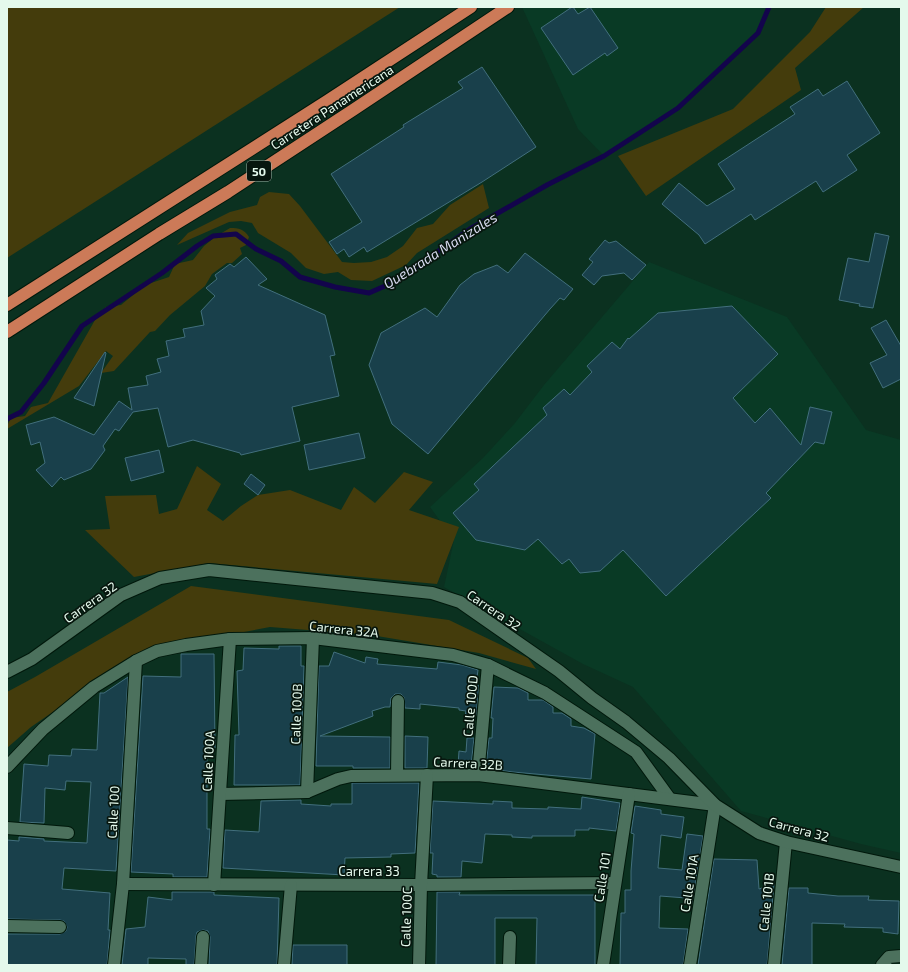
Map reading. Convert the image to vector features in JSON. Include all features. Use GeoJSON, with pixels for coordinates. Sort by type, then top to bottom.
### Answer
{"type":"FeatureCollection","features":[{"type":"Feature","properties":{"kind":"highway","name":"Carretera Panamericana"},"geometry":{"type":"LineString","coordinates":[[7,305],[227,166],[471,7]]}},
{"type":"Feature","properties":{"kind":"highway","name":"Carretera Panamericana"},"geometry":{"type":"LineString","coordinates":[[7,332],[159,234],[248,179],[508,7]]}},
{"type":"Feature","properties":{"kind":"street","name":"Carrera 32"},"geometry":{"type":"LineString","coordinates":[[7,672],[32,659],[121,595],[160,578],[209,570],[432,593],[460,602],[559,671],[592,698],[626,722],[669,758],[714,804],[759,833],[786,842],[901,867]]}},
{"type":"Feature","properties":{"kind":"street","name":"Carrera 32A"},"geometry":{"type":"LineString","coordinates":[[7,767],[43,729],[94,687],[136,661],[157,651],[186,645],[230,640],[313,638],[454,655],[488,665],[545,693],[636,752],[670,799]]}},
{"type":"Feature","properties":{"kind":"street","name":"Calle 100B"},"geometry":{"type":"LineString","coordinates":[[307,792],[313,638]]}},
{"type":"Feature","properties":{"kind":"street","name":"Calle 100A"},"geometry":{"type":"LineString","coordinates":[[214,885],[230,640]]}},
{"type":"Feature","properties":{"kind":"street","name":"Calle 100"},"geometry":{"type":"LineString","coordinates":[[114,965],[123,884],[136,661]]}},
{"type":"Feature","properties":{"kind":"street","name":"Calle 100D"},"geometry":{"type":"LineString","coordinates":[[478,775],[488,665]]}},
{"type":"Feature","properties":{"kind":"street"},"geometry":{"type":"LineString","coordinates":[[397,775],[398,701]]}},
{"type":"Feature","properties":{"kind":"street","name":"Carrera 32B"},"geometry":{"type":"LineString","coordinates":[[220,794],[307,792],[338,779],[352,776],[427,774],[478,775],[714,804]]}},
{"type":"Feature","properties":{"kind":"street","name":"Calle 100C"},"geometry":{"type":"LineString","coordinates":[[419,965],[421,885],[427,774]]}},
{"type":"Feature","properties":{"kind":"street","name":"Calle 101"},"geometry":{"type":"LineString","coordinates":[[603,965],[629,794]]}},
{"type":"Feature","properties":{"kind":"street","name":"Calle 101A"},"geometry":{"type":"LineString","coordinates":[[690,965],[714,804]]}},
{"type":"Feature","properties":{"kind":"street"},"geometry":{"type":"LineString","coordinates":[[7,828],[68,833]]}},
{"type":"Feature","properties":{"kind":"street","name":"Calle 101B"},"geometry":{"type":"LineString","coordinates":[[774,965],[786,842]]}},
{"type":"Feature","properties":{"kind":"street","name":"Carrera 33"},"geometry":{"type":"LineString","coordinates":[[123,884],[421,885],[615,882]]}},
{"type":"Feature","properties":{"kind":"street"},"geometry":{"type":"LineString","coordinates":[[284,965],[291,885]]}},
{"type":"Feature","properties":{"kind":"street"},"geometry":{"type":"LineString","coordinates":[[7,926],[60,927]]}},
{"type":"Feature","properties":{"kind":"street"},"geometry":{"type":"LineString","coordinates":[[201,965],[203,937]]}},
{"type":"Feature","properties":{"kind":"street"},"geometry":{"type":"LineString","coordinates":[[509,965],[510,937]]}},
{"type":"Feature","properties":{"kind":"shaded area"},"geometry":{"type":"Polygon","coordinates":[[[7,7],[400,7],[7,258],[7,7]]]}},
{"type":"Feature","properties":{"kind":"shaded area"},"geometry":{"type":"Polygon","coordinates":[[[522,7],[769,7],[758,33],[678,108],[604,156],[578,129],[522,7]]]}},
{"type":"Feature","properties":{"kind":"shaded area"},"geometry":{"type":"Polygon","coordinates":[[[826,7],[864,7],[795,68],[801,90],[646,196],[618,156],[733,109],[810,32],[826,7]]]}},
{"type":"Feature","properties":{"kind":"shaded area"},"geometry":{"type":"Polygon","coordinates":[[[483,184],[489,208],[417,253],[406,265],[372,281],[351,280],[338,272],[324,274],[306,268],[291,253],[258,233],[252,223],[241,221],[229,222],[177,245],[188,233],[230,212],[257,205],[260,197],[269,192],[289,194],[300,206],[342,262],[371,262],[387,257],[403,246],[417,228],[433,224],[450,205],[483,184]]]}},
{"type":"Feature","properties":{"kind":"shaded area"},"geometry":{"type":"Polygon","coordinates":[[[230,228],[241,230],[249,237],[246,245],[240,248],[242,254],[232,263],[227,263],[212,274],[205,286],[170,315],[155,331],[150,332],[114,371],[101,373],[113,356],[106,351],[79,386],[7,429],[11,418],[25,416],[31,407],[48,403],[95,320],[106,307],[121,305],[145,285],[169,277],[175,264],[193,260],[204,246],[230,228]]]}},
{"type":"Feature","properties":{"kind":"shaded area"},"geometry":{"type":"Polygon","coordinates":[[[649,262],[787,317],[866,430],[901,440],[901,853],[861,844],[741,811],[633,687],[583,664],[444,587],[454,540],[430,507],[483,458],[515,423],[544,385],[649,262]]]}},
{"type":"Feature","properties":{"kind":"shaded area"},"geometry":{"type":"Polygon","coordinates":[[[197,466],[221,484],[207,510],[223,521],[241,506],[258,495],[290,490],[341,510],[354,487],[375,503],[404,472],[433,482],[409,510],[459,527],[437,584],[209,563],[134,577],[85,530],[110,529],[105,496],[156,495],[159,514],[177,509],[197,466]]]}},
{"type":"Feature","properties":{"kind":"shaded area"},"geometry":{"type":"Polygon","coordinates":[[[191,586],[449,620],[528,658],[536,669],[479,653],[371,635],[270,627],[140,652],[31,727],[7,748],[7,692],[191,586]]]}},
{"type":"Feature","properties":{"kind":"building"},"geometry":{"type":"Polygon","coordinates":[[[572,7],[578,14],[590,7],[618,48],[607,56],[605,53],[573,75],[541,28],[572,7]]]}},
{"type":"Feature","properties":{"kind":"building"},"geometry":{"type":"Polygon","coordinates":[[[482,67],[536,147],[482,182],[367,252],[364,247],[349,257],[344,249],[337,254],[329,242],[362,222],[331,174],[404,127],[403,125],[463,88],[458,82],[482,67]]]}},
{"type":"Feature","properties":{"kind":"building"},"geometry":{"type":"Polygon","coordinates":[[[847,81],[880,133],[847,155],[857,170],[823,192],[816,181],[755,220],[751,214],[705,244],[699,235],[662,204],[679,183],[707,206],[735,189],[718,164],[795,114],[790,107],[818,89],[823,96],[847,81]]]}},
{"type":"Feature","properties":{"kind":"building"},"geometry":{"type":"Polygon","coordinates":[[[875,233],[889,236],[873,308],[859,306],[860,304],[839,300],[848,258],[869,262],[875,233]]]}},
{"type":"Feature","properties":{"kind":"building"},"geometry":{"type":"Polygon","coordinates":[[[605,240],[609,243],[616,241],[646,265],[632,280],[624,273],[602,276],[594,285],[582,275],[593,262],[589,259],[605,240]]]}},
{"type":"Feature","properties":{"kind":"building"},"geometry":{"type":"Polygon","coordinates":[[[525,253],[573,289],[564,300],[560,298],[550,309],[428,454],[392,424],[369,365],[381,333],[425,308],[437,317],[460,285],[474,274],[497,265],[508,273],[525,253]]]}},
{"type":"Feature","properties":{"kind":"building"},"geometry":{"type":"Polygon","coordinates":[[[246,257],[267,279],[258,285],[325,315],[335,355],[330,356],[339,396],[292,407],[300,441],[241,455],[240,453],[193,440],[168,447],[158,408],[133,412],[119,431],[115,429],[103,446],[105,450],[91,469],[64,480],[61,477],[52,487],[36,470],[45,463],[40,442],[31,445],[26,425],[54,417],[94,435],[119,401],[132,410],[128,388],[148,385],[146,376],[161,372],[157,359],[169,356],[166,341],[185,337],[183,329],[204,325],[201,311],[215,296],[206,288],[217,279],[215,275],[230,264],[234,267],[246,257]]]}},
{"type":"Feature","properties":{"kind":"building"},"geometry":{"type":"Polygon","coordinates":[[[732,306],[778,354],[733,398],[755,423],[770,408],[801,445],[810,407],[832,412],[824,444],[815,442],[766,493],[771,498],[666,596],[623,550],[600,571],[580,573],[569,559],[562,564],[538,539],[525,550],[476,540],[453,513],[479,490],[474,484],[547,415],[543,408],[564,389],[570,395],[592,372],[587,366],[612,342],[620,349],[628,338],[629,339],[658,313],[732,306]]]}},
{"type":"Feature","properties":{"kind":"building"},"geometry":{"type":"Polygon","coordinates":[[[886,320],[901,346],[901,379],[883,388],[870,363],[887,355],[871,328],[886,320]]]}},
{"type":"Feature","properties":{"kind":"building"},"geometry":{"type":"Polygon","coordinates":[[[105,352],[94,406],[74,398],[105,352]]]}},
{"type":"Feature","properties":{"kind":"building"},"geometry":{"type":"Polygon","coordinates":[[[359,433],[365,458],[309,470],[304,445],[359,433]]]}},
{"type":"Feature","properties":{"kind":"building"},"geometry":{"type":"Polygon","coordinates":[[[159,450],[164,472],[131,481],[125,458],[159,450]]]}},
{"type":"Feature","properties":{"kind":"building"},"geometry":{"type":"Polygon","coordinates":[[[251,474],[265,485],[258,495],[244,484],[251,474]]]}},
{"type":"Feature","properties":{"kind":"building"},"geometry":{"type":"Polygon","coordinates":[[[279,646],[301,646],[301,666],[304,666],[300,785],[234,785],[235,735],[239,735],[237,671],[243,670],[244,648],[279,649],[279,646]]]}},
{"type":"Feature","properties":{"kind":"building"},"geometry":{"type":"Polygon","coordinates":[[[334,652],[365,663],[366,657],[378,659],[377,664],[437,669],[438,662],[462,665],[478,670],[476,685],[479,686],[476,716],[465,716],[466,711],[459,710],[459,708],[420,704],[420,709],[405,708],[404,697],[401,694],[395,694],[391,698],[390,707],[372,711],[373,716],[320,736],[390,737],[390,768],[316,766],[319,666],[329,666],[334,652]]]}},
{"type":"Feature","properties":{"kind":"building"},"geometry":{"type":"Polygon","coordinates":[[[181,654],[214,654],[215,748],[208,748],[207,762],[207,829],[210,829],[207,877],[173,877],[173,874],[131,872],[143,676],[181,677],[181,654]]]}},
{"type":"Feature","properties":{"kind":"building"},"geometry":{"type":"Polygon","coordinates":[[[128,677],[116,871],[64,868],[62,889],[110,893],[108,930],[110,930],[107,965],[7,965],[7,934],[60,934],[66,931],[67,927],[64,921],[60,920],[7,919],[7,840],[19,841],[19,837],[44,839],[44,841],[87,843],[91,782],[66,781],[65,790],[45,788],[44,823],[20,822],[24,764],[48,766],[49,755],[71,756],[72,749],[97,750],[100,693],[104,693],[128,677]]]}},
{"type":"Feature","properties":{"kind":"building"},"geometry":{"type":"Polygon","coordinates":[[[494,687],[518,688],[528,693],[528,700],[543,700],[553,707],[553,713],[562,713],[571,719],[571,726],[584,728],[595,734],[591,779],[513,772],[490,769],[490,767],[486,767],[489,738],[492,738],[493,718],[491,718],[494,687]]]}},
{"type":"Feature","properties":{"kind":"building"},"geometry":{"type":"Polygon","coordinates":[[[405,736],[428,737],[427,768],[405,768],[405,736]]]}},
{"type":"Feature","properties":{"kind":"building"},"geometry":{"type":"Polygon","coordinates":[[[467,738],[474,738],[471,766],[458,765],[459,751],[466,752],[467,738]]]}},
{"type":"Feature","properties":{"kind":"building"},"geometry":{"type":"Polygon","coordinates":[[[352,783],[419,783],[415,853],[391,854],[391,857],[345,858],[344,875],[223,868],[225,830],[259,832],[261,801],[301,800],[301,804],[331,806],[331,804],[352,804],[352,783]]]}},
{"type":"Feature","properties":{"kind":"building"},"geometry":{"type":"Polygon","coordinates":[[[582,797],[620,803],[616,831],[589,828],[589,830],[575,830],[575,836],[532,836],[532,838],[512,837],[512,835],[485,834],[482,863],[462,861],[461,877],[437,877],[437,875],[432,874],[433,853],[430,853],[433,801],[493,804],[493,801],[512,802],[512,808],[548,809],[548,807],[581,809],[582,797]]]}},
{"type":"Feature","properties":{"kind":"building"},"geometry":{"type":"Polygon","coordinates":[[[635,806],[661,810],[661,814],[684,817],[681,838],[661,835],[658,868],[682,870],[687,834],[703,836],[692,904],[686,904],[686,898],[660,896],[659,928],[688,929],[683,965],[620,965],[621,913],[625,913],[625,890],[631,890],[634,834],[631,833],[635,806]]]}},
{"type":"Feature","properties":{"kind":"building"},"geometry":{"type":"Polygon","coordinates":[[[714,859],[757,860],[759,889],[774,884],[767,965],[698,965],[714,859]]]}},
{"type":"Feature","properties":{"kind":"building"},"geometry":{"type":"Polygon","coordinates":[[[789,888],[808,888],[808,893],[838,896],[869,896],[868,900],[899,901],[898,934],[883,932],[883,928],[844,927],[845,924],[812,923],[812,965],[782,965],[789,888]]]}},
{"type":"Feature","properties":{"kind":"building"},"geometry":{"type":"Polygon","coordinates":[[[172,892],[214,892],[214,895],[279,898],[277,965],[209,965],[210,937],[208,931],[203,930],[197,932],[194,965],[186,965],[186,959],[148,958],[148,965],[122,965],[126,929],[145,927],[148,897],[172,900],[172,892]]]}},
{"type":"Feature","properties":{"kind":"building"},"geometry":{"type":"Polygon","coordinates":[[[437,892],[460,892],[459,895],[595,895],[595,965],[536,965],[537,918],[495,918],[495,965],[436,965],[437,892]]]}},
{"type":"Feature","properties":{"kind":"building"},"geometry":{"type":"Polygon","coordinates":[[[293,945],[347,945],[347,965],[292,965],[293,945]]]}},
{"type":"Feature","properties":{"kind":"waterway","name":"Quebrada Manizales"},"geometry":{"type":"LineString","coordinates":[[7,419],[21,412],[44,383],[82,326],[162,273],[197,246],[213,236],[236,234],[256,249],[281,261],[300,277],[335,287],[369,293],[394,282],[470,229],[547,185],[604,156],[678,108],[758,33],[769,7]]}}]}
